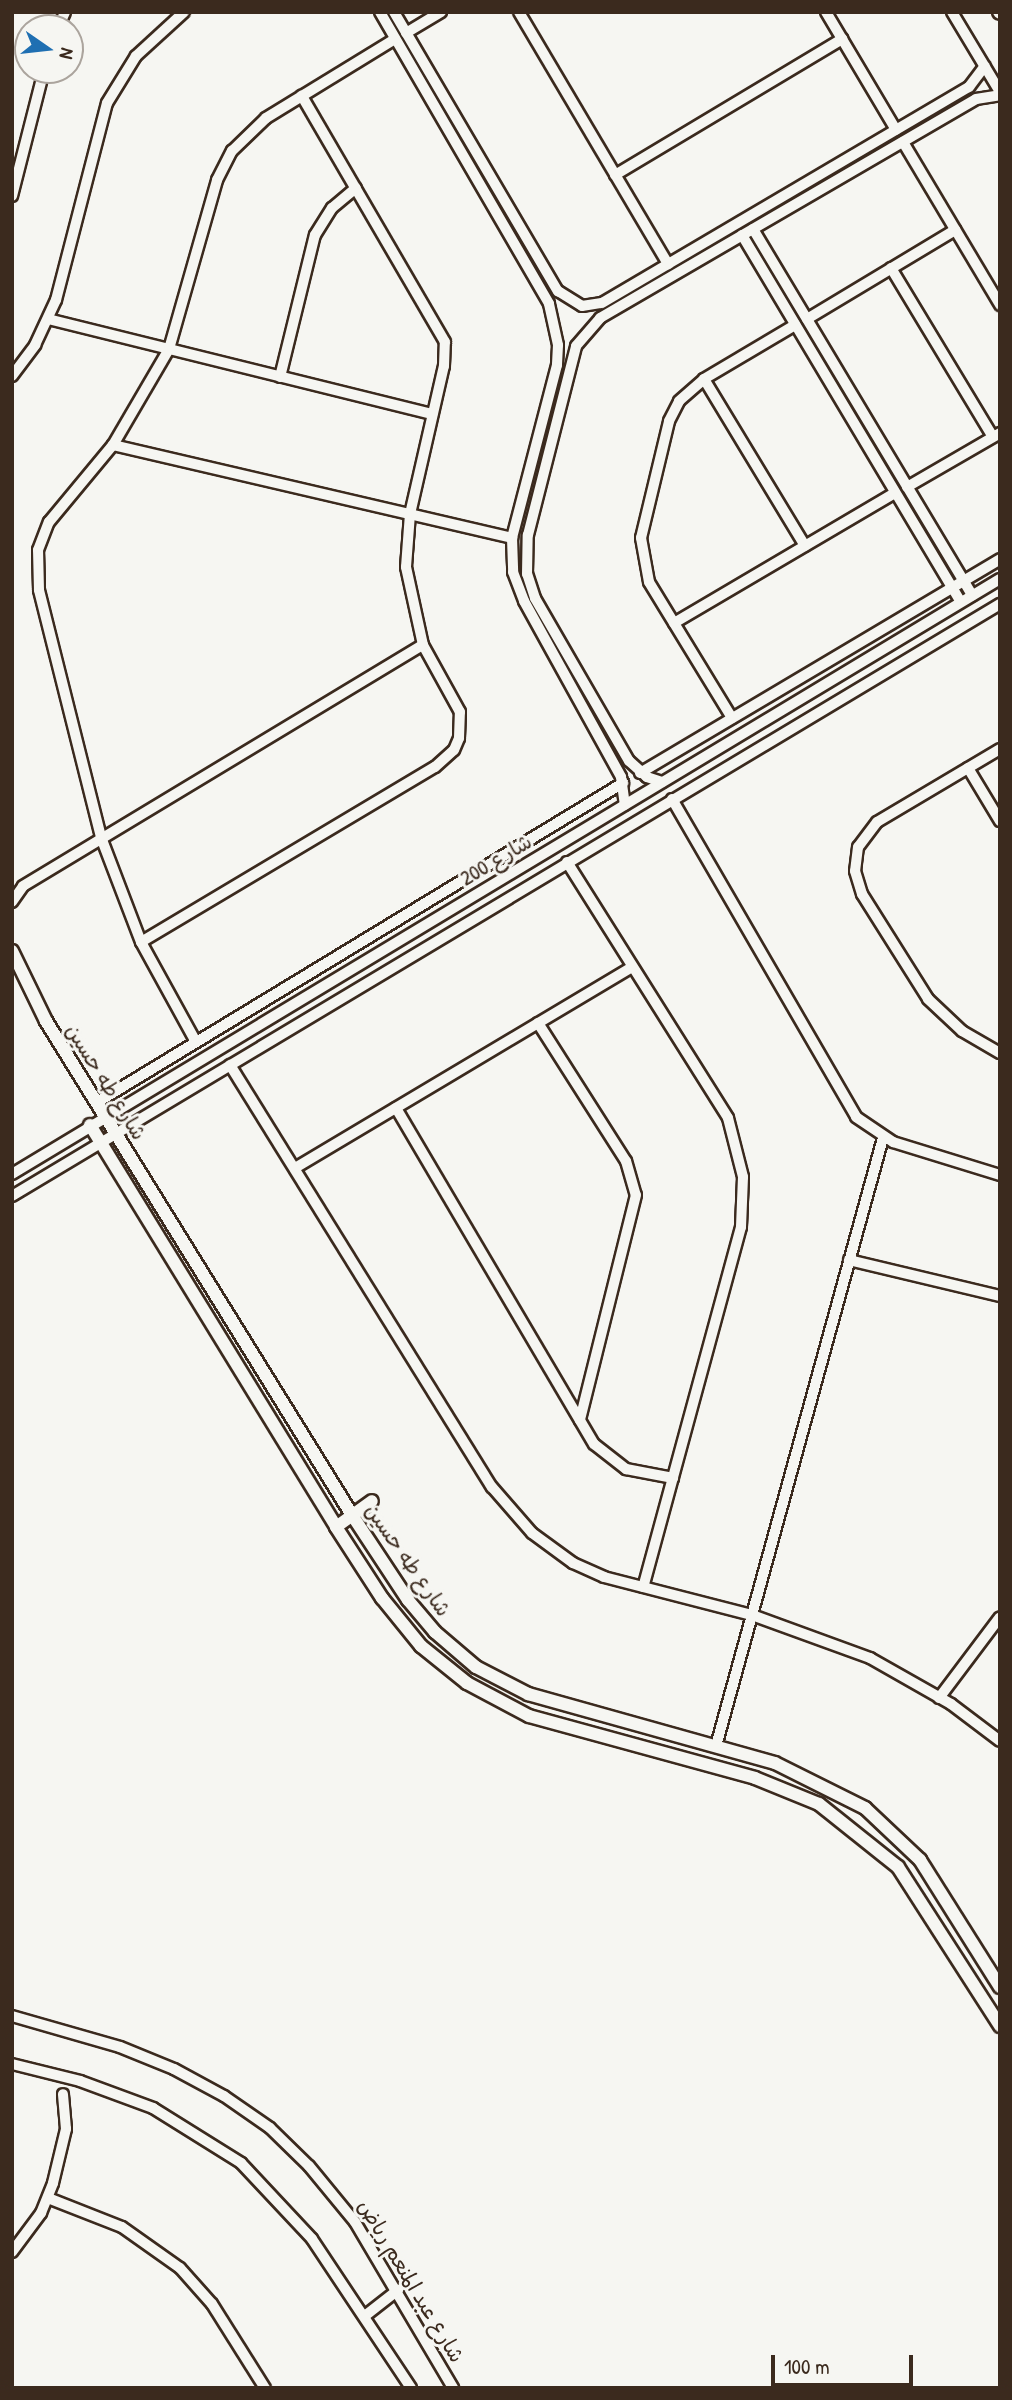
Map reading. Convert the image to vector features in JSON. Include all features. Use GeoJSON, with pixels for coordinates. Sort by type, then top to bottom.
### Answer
{"type":"FeatureCollection","features":[{"type":"Feature","properties":{"kind":"main road","name":"شارع طه حسين"},"geometry":{"type":"LineString","coordinates":[[12,951],[46,1021],[352,1515],[420,1616],[484,1672],[569,1708],[716,1746],[809,1777],[887,1825],[920,1860],[1000,1987]]}},
{"type":"Feature","properties":{"kind":"main road","name":"شارع طه حسين"},"geometry":{"type":"LineString","coordinates":[[90,1125],[336,1527],[392,1612],[421,1646],[447,1669],[501,1703],[575,1731],[780,1787],[845,1821],[905,1876],[1000,2025]]}},
{"type":"Feature","properties":{"kind":"main road"},"geometry":{"type":"LineString","coordinates":[[336,1527],[372,1502]]}},
{"type":"Feature","properties":{"kind":"street"},"geometry":{"type":"LineString","coordinates":[[12,376],[48,318],[107,103],[136,56],[184,12]]}},
{"type":"Feature","properties":{"kind":"street"},"geometry":{"type":"LineString","coordinates":[[380,12],[540,286],[555,324],[557,365],[512,538],[517,587],[623,783],[625,805]]}},
{"type":"Feature","properties":{"kind":"street"},"geometry":{"type":"LineString","coordinates":[[394,12],[565,298],[582,306],[602,303],[897,130],[969,87],[985,66]]}},
{"type":"Feature","properties":{"kind":"street"},"geometry":{"type":"LineString","coordinates":[[406,33],[441,12]]}},
{"type":"Feature","properties":{"kind":"street"},"geometry":{"type":"LineString","coordinates":[[519,12],[668,264]]}},
{"type":"Feature","properties":{"kind":"street"},"geometry":{"type":"LineString","coordinates":[[826,12],[897,130]]}},
{"type":"Feature","properties":{"kind":"street"},"geometry":{"type":"LineString","coordinates":[[663,782],[640,773],[535,598],[527,574],[528,535],[581,337],[600,318],[742,235],[976,99],[1000,93],[952,12]]}},
{"type":"Feature","properties":{"kind":"street"},"geometry":{"type":"LineString","coordinates":[[615,175],[842,38]]}},
{"type":"Feature","properties":{"kind":"street"},"geometry":{"type":"LineString","coordinates":[[196,1042],[141,942],[100,837],[37,565],[49,522],[113,445],[169,349],[223,165],[253,127],[395,39]]}},
{"type":"Feature","properties":{"kind":"street"},"geometry":{"type":"LineString","coordinates":[[12,196],[40,84]]}},
{"type":"Feature","properties":{"kind":"street"},"geometry":{"type":"LineString","coordinates":[[141,942],[446,760],[460,738],[460,712],[424,645],[408,580],[410,514],[446,354],[441,331],[302,96]]}},
{"type":"Feature","properties":{"kind":"street"},"geometry":{"type":"LineString","coordinates":[[903,142],[1000,304]]}},
{"type":"Feature","properties":{"kind":"street"},"geometry":{"type":"LineString","coordinates":[[280,377],[315,235],[332,208],[356,188]]}},
{"type":"Feature","properties":{"kind":"street"},"geometry":{"type":"LineString","coordinates":[[753,229],[972,596]]}},
{"type":"Feature","properties":{"kind":"street"},"geometry":{"type":"LineString","coordinates":[[807,319],[956,229]]}},
{"type":"Feature","properties":{"kind":"street"},"geometry":{"type":"LineString","coordinates":[[742,235],[961,602]]}},
{"type":"Feature","properties":{"kind":"street"},"geometry":{"type":"LineString","coordinates":[[891,268],[996,435],[907,487]]}},
{"type":"Feature","properties":{"kind":"street"},"geometry":{"type":"LineString","coordinates":[[48,318],[432,414]]}},
{"type":"Feature","properties":{"kind":"street"},"geometry":{"type":"LineString","coordinates":[[732,719],[643,568],[641,538],[669,421],[679,401],[704,379],[795,325]]}},
{"type":"Feature","properties":{"kind":"street"},"geometry":{"type":"LineString","coordinates":[[704,379],[806,546]]}},
{"type":"Feature","properties":{"kind":"street"},"geometry":{"type":"LineString","coordinates":[[113,445],[512,538]]}},
{"type":"Feature","properties":{"kind":"street"},"geometry":{"type":"LineString","coordinates":[[674,623],[895,493]]}},
{"type":"Feature","properties":{"kind":"street"},"geometry":{"type":"LineString","coordinates":[[640,773],[1000,559]]}},
{"type":"Feature","properties":{"kind":"street","name":"شارع 200"},"geometry":{"type":"LineString","coordinates":[[12,1174],[1000,579]]}},
{"type":"Feature","properties":{"kind":"street","name":"شارع 200"},"geometry":{"type":"LineString","coordinates":[[12,1196],[672,799],[999,606]]}},
{"type":"Feature","properties":{"kind":"street"},"geometry":{"type":"LineString","coordinates":[[12,902],[18,886],[424,645]]}},
{"type":"Feature","properties":{"kind":"street"},"geometry":{"type":"LineString","coordinates":[[1000,749],[877,822],[862,840],[855,871],[862,894],[923,993],[962,1031],[1000,1053]]}},
{"type":"Feature","properties":{"kind":"street"},"geometry":{"type":"LineString","coordinates":[[968,768],[1000,821]]}},
{"type":"Feature","properties":{"kind":"street"},"geometry":{"type":"LineString","coordinates":[[96,1102],[623,783]]}},
{"type":"Feature","properties":{"kind":"street"},"geometry":{"type":"LineString","coordinates":[[672,799],[842,1097],[856,1117],[883,1138],[1000,1175]]}},
{"type":"Feature","properties":{"kind":"street"},"geometry":{"type":"LineString","coordinates":[[567,862],[727,1118],[743,1177],[741,1227],[643,1587]]}},
{"type":"Feature","properties":{"kind":"street"},"geometry":{"type":"LineString","coordinates":[[295,1168],[632,967]]}},
{"type":"Feature","properties":{"kind":"street"},"geometry":{"type":"LineString","coordinates":[[538,1023],[626,1161],[635,1186],[635,1213],[580,1420]]}},
{"type":"Feature","properties":{"kind":"street"},"geometry":{"type":"LineString","coordinates":[[230,1065],[510,1511],[545,1544],[573,1563],[643,1587],[752,1615],[870,1658],[939,1698],[1000,1741]]}},
{"type":"Feature","properties":{"kind":"street"},"geometry":{"type":"LineString","coordinates":[[396,1108],[594,1444],[617,1464],[644,1476],[673,1478]]}},
{"type":"Feature","properties":{"kind":"street"},"geometry":{"type":"LineString","coordinates":[[716,1746],[883,1138]]}},
{"type":"Feature","properties":{"kind":"street"},"geometry":{"type":"LineString","coordinates":[[849,1260],[1000,1296]]}},
{"type":"Feature","properties":{"kind":"street"},"geometry":{"type":"LineString","coordinates":[[939,1698],[1000,1617]]}},
{"type":"Feature","properties":{"kind":"street","name":"شارع عبد المنعم رياض"},"geometry":{"type":"LineString","coordinates":[[12,2016],[147,2057],[248,2111],[326,2184],[398,2290],[453,2388]]}},
{"type":"Feature","properties":{"kind":"street"},"geometry":{"type":"LineString","coordinates":[[12,2064],[129,2098],[220,2148],[296,2218],[366,2315],[411,2388]]}},
{"type":"Feature","properties":{"kind":"street"},"geometry":{"type":"LineString","coordinates":[[12,2252],[48,2198],[66,2129],[63,2094]]}},
{"type":"Feature","properties":{"kind":"street"},"geometry":{"type":"LineString","coordinates":[[48,2198],[122,2227],[180,2269],[212,2304],[265,2388]]}},
{"type":"Feature","properties":{"kind":"street"},"geometry":{"type":"LineString","coordinates":[[366,2315],[398,2290]]}}]}
